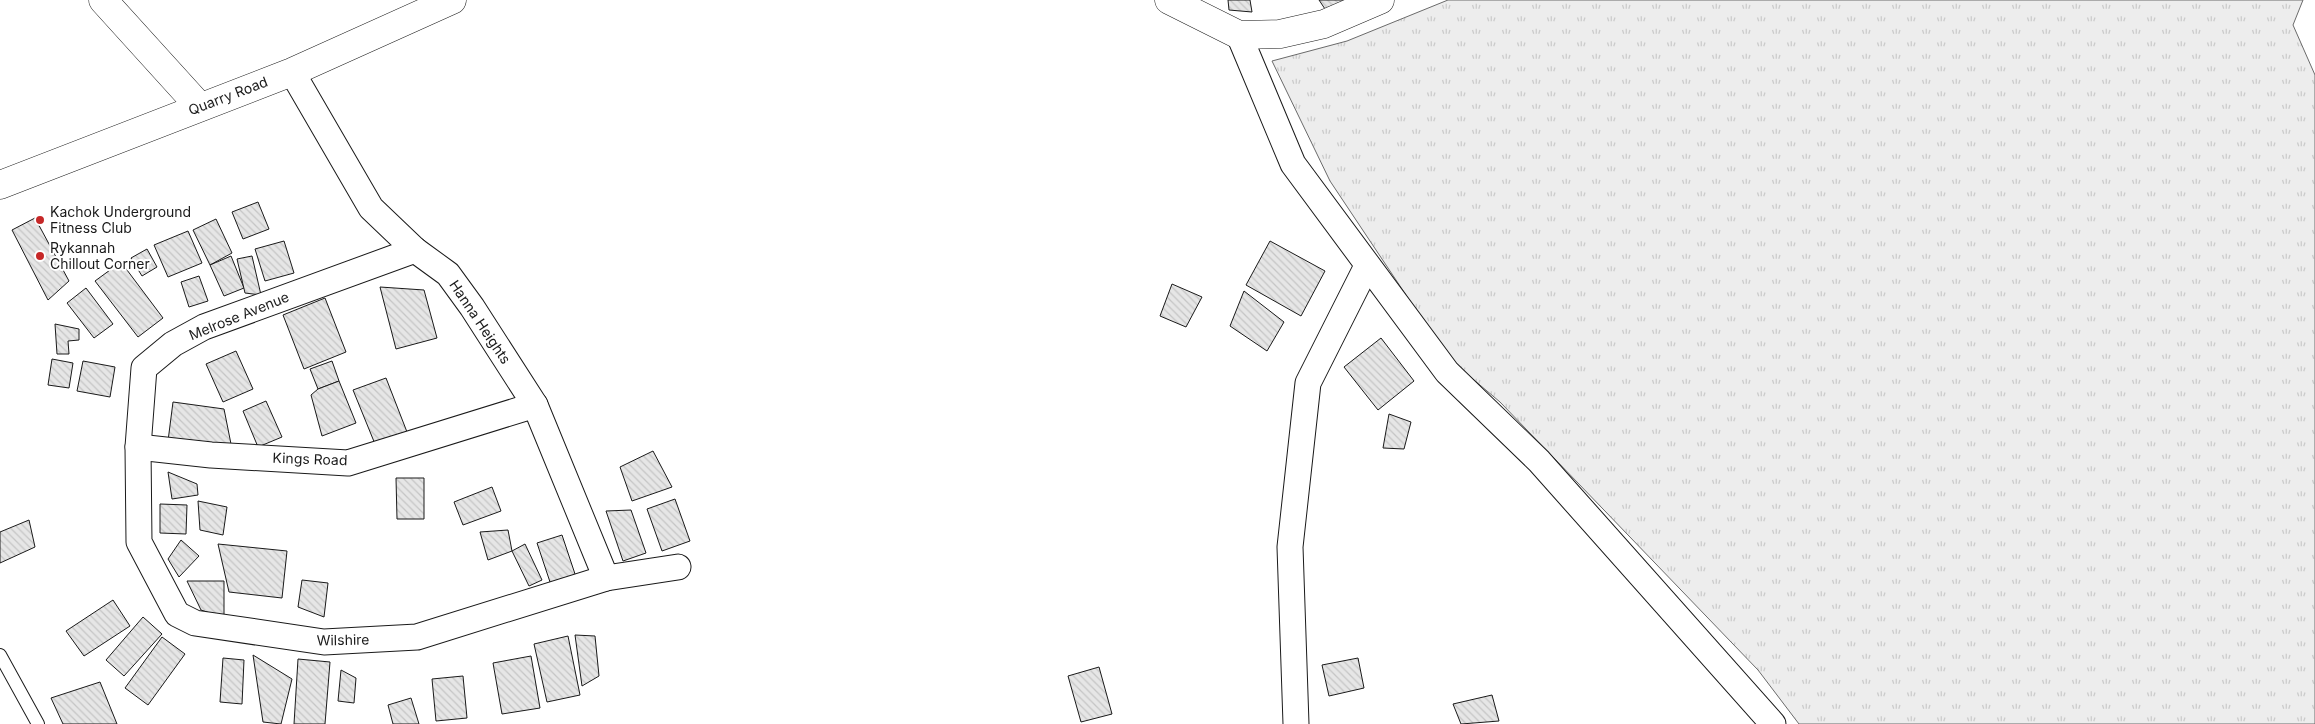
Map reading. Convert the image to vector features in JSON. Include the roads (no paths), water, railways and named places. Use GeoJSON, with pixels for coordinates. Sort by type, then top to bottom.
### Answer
{"type":"FeatureCollection","features":[{"type":"Feature","properties":{"kind":"street"},"geometry":{"type":"LineString","coordinates":[[103,0],[200,107]]}},
{"type":"Feature","properties":{"kind":"street","name":"Quarry Road"},"geometry":{"type":"LineString","coordinates":[[0,185],[292,72],[452,0]]}},
{"type":"Feature","properties":{"kind":"street"},"geometry":{"type":"LineString","coordinates":[[1169,0],[1239,35],[1280,34],[1324,24],[1380,0]]}},
{"type":"Feature","properties":{"kind":"street"},"geometry":{"type":"LineString","coordinates":[[1239,35],[1292,164],[1447,372],[1539,461],[1773,724]]}},
{"type":"Feature","properties":{"kind":"street","name":"Hanna Heights"},"geometry":{"type":"LineString","coordinates":[[292,72],[371,208],[415,250],[448,274],[472,307],[535,406],[606,578]]}},
{"type":"Feature","properties":{"kind":"street","name":"Melrose Avenue"},"geometry":{"type":"LineString","coordinates":[[138,447],[144,368],[173,344],[204,327],[415,250]]}},
{"type":"Feature","properties":{"kind":"street"},"geometry":{"type":"LineString","coordinates":[[1296,724],[1290,547],[1308,383],[1367,266]]}},
{"type":"Feature","properties":{"kind":"street","name":"Kings Road"},"geometry":{"type":"LineString","coordinates":[[138,447],[348,463],[535,406]]}},
{"type":"Feature","properties":{"kind":"street","name":"Wilshire"},"geometry":{"type":"LineString","coordinates":[[138,447],[139,542],[177,614],[195,622],[324,642],[417,637],[606,578],[678,567]]}},
{"type":"Feature","properties":{"kind":"lane"},"geometry":{"type":"LineString","coordinates":[[0,655],[38,724]]}},
{"type":"Feature","properties":{"kind":"place","name":"Kachok Underground Fitness Club"},"geometry":{"type":"Point","coordinates":[40,220]}},
{"type":"Feature","properties":{"kind":"place","name":"Rykannah Chillout Corner"},"geometry":{"type":"Point","coordinates":[40,256]}}]}
